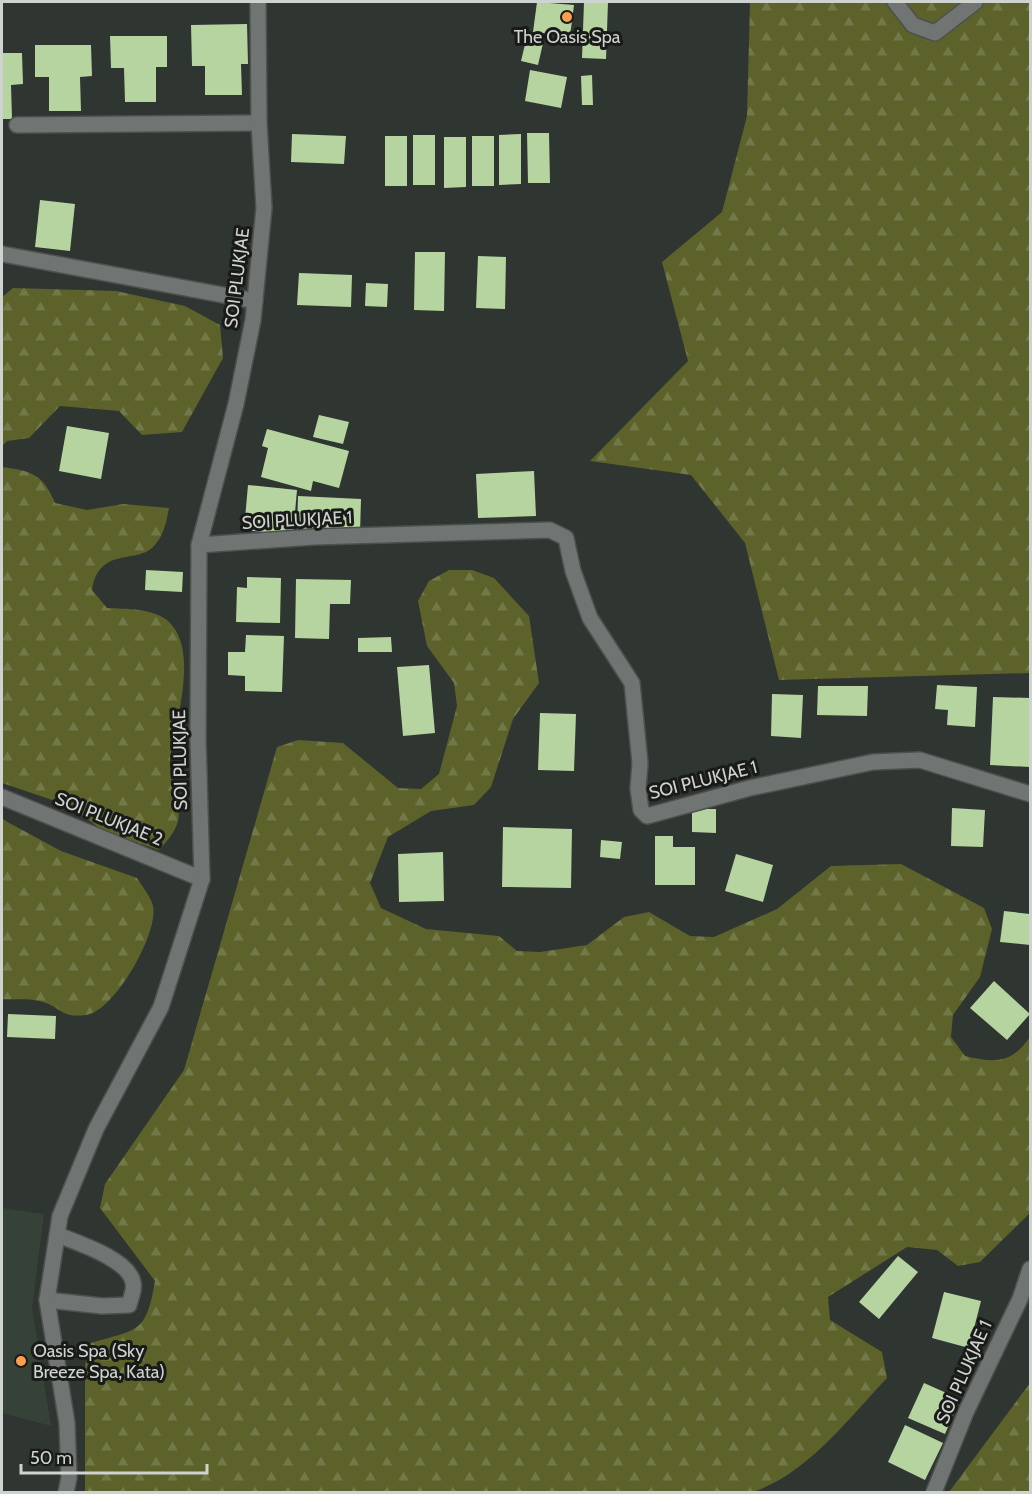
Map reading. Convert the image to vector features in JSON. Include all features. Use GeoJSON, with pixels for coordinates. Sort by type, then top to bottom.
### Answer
{"type":"FeatureCollection","features":[{"type":"Feature","properties":{"kind":"street","name":"SOI PLUKJAE"},"geometry":{"type":"LineString","coordinates":[[66,1492],[69,1478],[67,1423],[47,1300],[60,1216],[96,1129],[161,1007],[202,879],[198,739],[199,545],[236,404],[255,301],[264,208],[259,123],[258,2]]}},
{"type":"Feature","properties":{"kind":"street"},"geometry":{"type":"LineString","coordinates":[[895,2],[913,25],[935,33],[975,2]]}},
{"type":"Feature","properties":{"kind":"street"},"geometry":{"type":"LineString","coordinates":[[17,125],[259,123]]}},
{"type":"Feature","properties":{"kind":"street"},"geometry":{"type":"LineString","coordinates":[[2,254],[255,301]]}},
{"type":"Feature","properties":{"kind":"street","name":"SOI PLUKJAE 1"},"geometry":{"type":"LineString","coordinates":[[199,545],[314,537],[550,530],[566,538],[573,571],[590,618],[632,683],[639,752],[638,789],[641,810],[647,816],[750,788],[873,762],[920,760],[1030,795]]}},
{"type":"Feature","properties":{"kind":"street","name":"SOI PLUKJAE 2"},"geometry":{"type":"LineString","coordinates":[[2,796],[202,879]]}},
{"type":"Feature","properties":{"kind":"street"},"geometry":{"type":"LineString","coordinates":[[47,1300],[102,1306],[129,1305],[134,1288],[133,1279],[110,1257],[58,1235]]}},
{"type":"Feature","properties":{"kind":"street","name":"SOI PLUKJAE 1"},"geometry":{"type":"LineString","coordinates":[[934,1492],[966,1412],[1020,1299],[1030,1269]]}},
{"type":"Feature","properties":{"kind":"shaded area","name":"Oasis Spa (Sky Breeze Spa, Kata)"},"geometry":{"type":"Polygon","coordinates":[[[2,1208],[44,1214],[32,1308],[51,1426],[2,1413],[2,1208]]]}},
{"type":"Feature","properties":{"kind":"green space"},"geometry":{"type":"Polygon","coordinates":[[[750,2],[1030,2],[1030,673],[779,680],[745,543],[691,475],[590,461],[688,361],[662,262],[722,212],[747,116],[750,2]]]}},
{"type":"Feature","properties":{"kind":"green space"},"geometry":{"type":"Polygon","coordinates":[[[13,288],[116,291],[185,306],[220,325],[223,358],[182,432],[142,435],[119,411],[60,406],[29,438],[7,441],[2,446],[2,297],[13,288]]]}},
{"type":"Feature","properties":{"kind":"green space"},"geometry":{"type":"Polygon","coordinates":[[[2,467],[21,470],[41,480],[55,503],[87,510],[123,504],[169,508],[166,524],[157,543],[146,552],[119,558],[102,567],[96,576],[92,590],[107,608],[139,610],[162,617],[176,631],[181,644],[184,658],[183,689],[170,762],[171,780],[179,818],[170,837],[159,850],[103,831],[70,806],[2,783],[2,467]]]}},
{"type":"Feature","properties":{"kind":"green space"},"geometry":{"type":"Polygon","coordinates":[[[449,570],[472,570],[494,578],[529,616],[539,683],[513,719],[491,787],[474,805],[431,811],[388,837],[370,883],[381,908],[426,929],[499,936],[517,951],[540,952],[587,945],[624,917],[649,912],[690,936],[714,937],[777,909],[831,866],[901,864],[984,908],[992,929],[980,977],[953,1015],[951,1037],[965,1056],[994,1060],[1009,1057],[1030,1037],[1030,1213],[980,1262],[958,1266],[937,1250],[907,1247],[828,1297],[830,1320],[882,1352],[887,1378],[809,1459],[773,1484],[753,1492],[85,1492],[85,1365],[91,1343],[120,1335],[137,1327],[148,1311],[155,1281],[100,1208],[105,1184],[184,1070],[277,747],[298,740],[343,743],[398,788],[421,789],[439,774],[457,706],[454,683],[427,646],[418,601],[429,581],[449,570]]]}},
{"type":"Feature","properties":{"kind":"green space"},"geometry":{"type":"Polygon","coordinates":[[[2,819],[61,851],[137,878],[150,899],[153,906],[153,918],[142,952],[121,986],[97,1011],[78,1016],[62,1012],[49,1004],[38,1001],[2,999],[2,819]]]}},
{"type":"Feature","properties":{"kind":"green space"},"geometry":{"type":"Polygon","coordinates":[[[1030,1383],[1030,1492],[949,1492],[1030,1383]]]}},
{"type":"Feature","properties":{"kind":"building"},"geometry":{"type":"Polygon","coordinates":[[[537,2],[574,5],[570,36],[533,32],[537,2]]]}},
{"type":"Feature","properties":{"kind":"building"},"geometry":{"type":"Polygon","coordinates":[[[584,2],[608,2],[606,59],[582,58],[584,2]]]}},
{"type":"Feature","properties":{"kind":"building"},"geometry":{"type":"Polygon","coordinates":[[[247,24],[248,64],[241,64],[242,95],[205,95],[205,66],[192,66],[191,25],[247,24]]]}},
{"type":"Feature","properties":{"kind":"building"},"geometry":{"type":"Polygon","coordinates":[[[110,36],[167,36],[167,67],[156,67],[156,102],[125,102],[124,68],[111,68],[110,36]]]}},
{"type":"Feature","properties":{"kind":"building"},"geometry":{"type":"Polygon","coordinates":[[[527,36],[544,39],[538,65],[521,61],[527,36]]]}},
{"type":"Feature","properties":{"kind":"building"},"geometry":{"type":"Polygon","coordinates":[[[35,45],[91,45],[92,76],[80,77],[81,111],[49,111],[49,77],[35,77],[35,45]]]}},
{"type":"Feature","properties":{"kind":"building"},"geometry":{"type":"Polygon","coordinates":[[[2,53],[22,53],[23,84],[11,85],[12,119],[2,119],[2,53]]]}},
{"type":"Feature","properties":{"kind":"building"},"geometry":{"type":"Polygon","coordinates":[[[530,70],[567,77],[561,108],[525,101],[530,70]]]}},
{"type":"Feature","properties":{"kind":"building"},"geometry":{"type":"Polygon","coordinates":[[[592,75],[593,105],[582,105],[581,76],[592,75]]]}},
{"type":"Feature","properties":{"kind":"building"},"geometry":{"type":"Polygon","coordinates":[[[527,133],[549,133],[550,183],[528,183],[527,133]]]}},
{"type":"Feature","properties":{"kind":"building"},"geometry":{"type":"Polygon","coordinates":[[[292,134],[346,136],[344,164],[291,162],[292,134]]]}},
{"type":"Feature","properties":{"kind":"building"},"geometry":{"type":"Polygon","coordinates":[[[521,134],[521,184],[499,185],[499,135],[521,134]]]}},
{"type":"Feature","properties":{"kind":"building"},"geometry":{"type":"Polygon","coordinates":[[[413,135],[435,135],[435,185],[413,185],[413,135]]]}},
{"type":"Feature","properties":{"kind":"building"},"geometry":{"type":"Polygon","coordinates":[[[385,136],[407,136],[407,186],[385,186],[385,136]]]}},
{"type":"Feature","properties":{"kind":"building"},"geometry":{"type":"Polygon","coordinates":[[[472,136],[494,136],[494,186],[472,186],[472,136]]]}},
{"type":"Feature","properties":{"kind":"building"},"geometry":{"type":"Polygon","coordinates":[[[444,137],[466,137],[466,187],[444,188],[444,137]]]}},
{"type":"Feature","properties":{"kind":"building"},"geometry":{"type":"Polygon","coordinates":[[[40,200],[75,204],[70,251],[35,247],[40,200]]]}},
{"type":"Feature","properties":{"kind":"building"},"geometry":{"type":"Polygon","coordinates":[[[415,252],[445,252],[444,311],[414,310],[415,252]]]}},
{"type":"Feature","properties":{"kind":"building"},"geometry":{"type":"Polygon","coordinates":[[[478,256],[506,257],[505,309],[476,308],[478,256]]]}},
{"type":"Feature","properties":{"kind":"building"},"geometry":{"type":"Polygon","coordinates":[[[299,273],[352,275],[351,307],[297,305],[299,273]]]}},
{"type":"Feature","properties":{"kind":"building"},"geometry":{"type":"Polygon","coordinates":[[[366,283],[388,284],[387,307],[365,306],[366,283]]]}},
{"type":"Feature","properties":{"kind":"building"},"geometry":{"type":"Polygon","coordinates":[[[319,415],[349,422],[343,444],[313,437],[319,415]]]}},
{"type":"Feature","properties":{"kind":"building"},"geometry":{"type":"Polygon","coordinates":[[[67,426],[109,433],[101,479],[59,471],[67,426]]]}},
{"type":"Feature","properties":{"kind":"building"},"geometry":{"type":"Polygon","coordinates":[[[267,429],[349,451],[339,488],[313,481],[311,491],[261,477],[268,448],[262,446],[267,429]]]}},
{"type":"Feature","properties":{"kind":"building"},"geometry":{"type":"Polygon","coordinates":[[[534,471],[536,516],[478,518],[476,474],[534,471]]]}},
{"type":"Feature","properties":{"kind":"building"},"geometry":{"type":"Polygon","coordinates":[[[248,485],[297,490],[293,535],[244,530],[248,485]]]}},
{"type":"Feature","properties":{"kind":"building"},"geometry":{"type":"Polygon","coordinates":[[[298,496],[361,499],[360,533],[297,530],[298,496]]]}},
{"type":"Feature","properties":{"kind":"building"},"geometry":{"type":"Polygon","coordinates":[[[146,570],[183,572],[182,592],[145,590],[146,570]]]}},
{"type":"Feature","properties":{"kind":"building"},"geometry":{"type":"Polygon","coordinates":[[[247,577],[281,578],[280,623],[236,622],[237,587],[247,588],[247,577]]]}},
{"type":"Feature","properties":{"kind":"building"},"geometry":{"type":"Polygon","coordinates":[[[296,579],[351,580],[350,604],[330,604],[329,639],[295,638],[296,579]]]}},
{"type":"Feature","properties":{"kind":"building"},"geometry":{"type":"Polygon","coordinates":[[[246,635],[284,636],[282,692],[245,691],[245,676],[228,675],[228,652],[245,652],[246,635]]]}},
{"type":"Feature","properties":{"kind":"building"},"geometry":{"type":"Polygon","coordinates":[[[391,637],[392,652],[358,652],[358,638],[391,637]]]}},
{"type":"Feature","properties":{"kind":"building"},"geometry":{"type":"Polygon","coordinates":[[[429,665],[435,733],[403,736],[397,667],[429,665]]]}},
{"type":"Feature","properties":{"kind":"building"},"geometry":{"type":"Polygon","coordinates":[[[937,685],[977,687],[975,727],[947,725],[948,710],[935,709],[937,685]]]}},
{"type":"Feature","properties":{"kind":"building"},"geometry":{"type":"Polygon","coordinates":[[[818,686],[868,686],[867,716],[817,715],[818,686]]]}},
{"type":"Feature","properties":{"kind":"building"},"geometry":{"type":"Polygon","coordinates":[[[772,694],[803,695],[801,738],[771,736],[772,694]]]}},
{"type":"Feature","properties":{"kind":"building"},"geometry":{"type":"Polygon","coordinates":[[[993,697],[1030,698],[1030,767],[990,765],[993,697]]]}},
{"type":"Feature","properties":{"kind":"building"},"geometry":{"type":"Polygon","coordinates":[[[540,713],[576,714],[574,771],[538,770],[540,713]]]}},
{"type":"Feature","properties":{"kind":"building"},"geometry":{"type":"Polygon","coordinates":[[[952,808],[985,810],[983,847],[951,846],[952,808]]]}},
{"type":"Feature","properties":{"kind":"building"},"geometry":{"type":"Polygon","coordinates":[[[692,809],[716,809],[716,833],[692,832],[692,809]]]}},
{"type":"Feature","properties":{"kind":"building"},"geometry":{"type":"Polygon","coordinates":[[[503,827],[572,829],[571,888],[502,887],[503,827]]]}},
{"type":"Feature","properties":{"kind":"building"},"geometry":{"type":"Polygon","coordinates":[[[655,836],[673,836],[673,847],[695,847],[695,885],[655,885],[655,836]]]}},
{"type":"Feature","properties":{"kind":"building"},"geometry":{"type":"Polygon","coordinates":[[[601,840],[622,842],[620,859],[600,857],[601,840]]]}},
{"type":"Feature","properties":{"kind":"building"},"geometry":{"type":"Polygon","coordinates":[[[443,852],[444,901],[399,902],[398,854],[443,852]]]}},
{"type":"Feature","properties":{"kind":"building"},"geometry":{"type":"Polygon","coordinates":[[[736,854],[773,865],[763,902],[725,891],[736,854]]]}},
{"type":"Feature","properties":{"kind":"building"},"geometry":{"type":"Polygon","coordinates":[[[1004,911],[1030,914],[1030,945],[1000,942],[1004,911]]]}},
{"type":"Feature","properties":{"kind":"building"},"geometry":{"type":"Polygon","coordinates":[[[994,981],[1030,1014],[1007,1040],[970,1008],[994,981]]]}},
{"type":"Feature","properties":{"kind":"building"},"geometry":{"type":"Polygon","coordinates":[[[8,1014],[56,1016],[55,1039],[7,1037],[8,1014]]]}},
{"type":"Feature","properties":{"kind":"building"},"geometry":{"type":"Polygon","coordinates":[[[898,1256],[918,1272],[879,1319],[859,1302],[898,1256]]]}},
{"type":"Feature","properties":{"kind":"building"},"geometry":{"type":"Polygon","coordinates":[[[944,1292],[981,1301],[969,1348],[932,1338],[944,1292]]]}},
{"type":"Feature","properties":{"kind":"building"},"geometry":{"type":"Polygon","coordinates":[[[924,1383],[960,1399],[945,1434],[908,1418],[924,1383]]]}},
{"type":"Feature","properties":{"kind":"building"},"geometry":{"type":"Polygon","coordinates":[[[905,1425],[943,1443],[925,1480],[888,1462],[905,1425]]]}},
{"type":"Feature","properties":{"kind":"place","name":"The Oasis Spa"},"geometry":{"type":"Point","coordinates":[567,17]}},
{"type":"Feature","properties":{"kind":"place","name":"Oasis Spa (Sky Breeze Spa, Kata)"},"geometry":{"type":"Point","coordinates":[21,1361]}}]}
